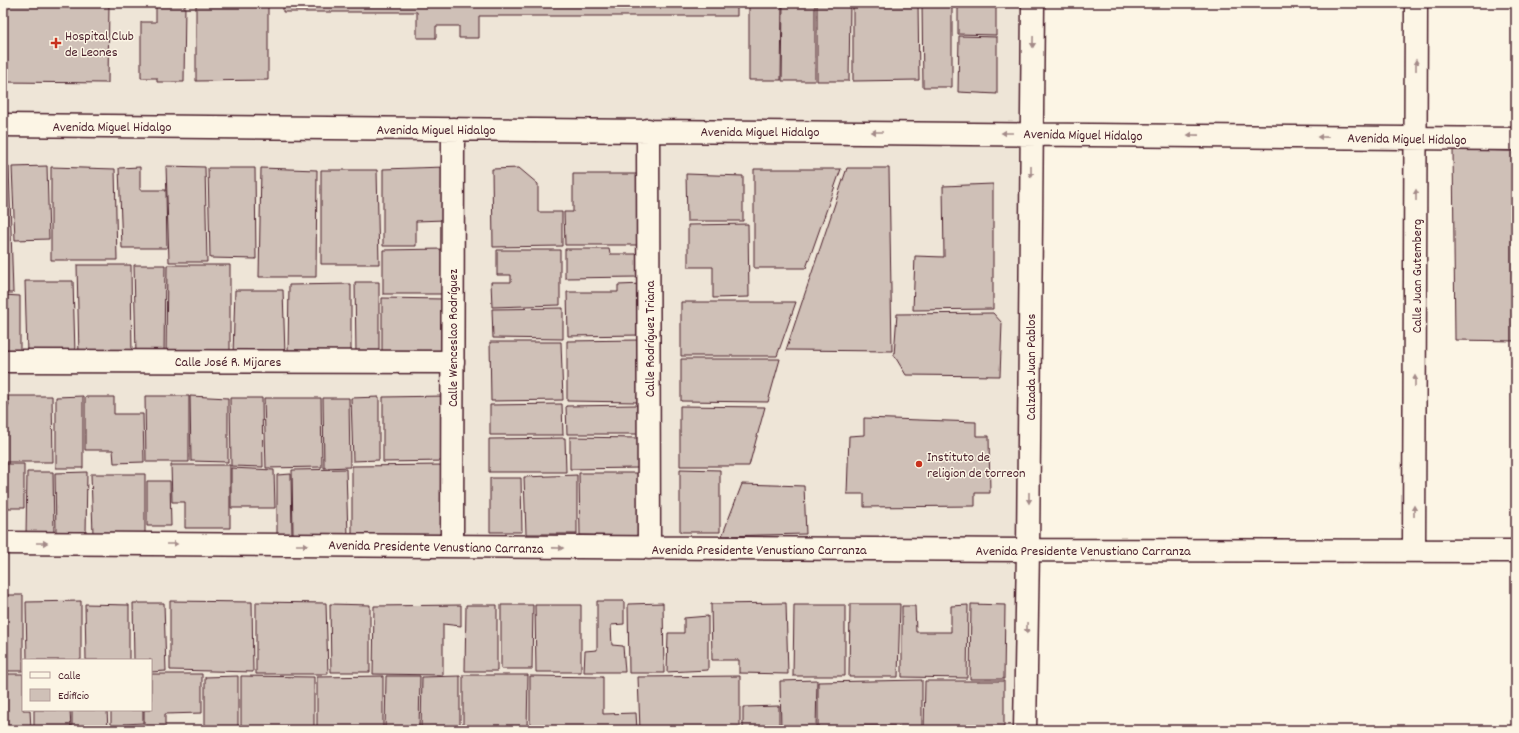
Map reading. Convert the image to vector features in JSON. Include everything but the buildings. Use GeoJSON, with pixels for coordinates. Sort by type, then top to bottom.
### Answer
{"type":"FeatureCollection","features":[{"type":"Feature","properties":{"kind":"street","name":"Calzada Juan Pablos"},"geometry":{"type":"LineString","coordinates":[[1024,730],[1028,550],[1033,3]]}},
{"type":"Feature","properties":{"kind":"street","name":"Calle Juan Gutemberg"},"geometry":{"type":"LineString","coordinates":[[1414,550],[1417,138],[1416,3]]}},
{"type":"Feature","properties":{"kind":"street","name":"Avenida Miguel Hidalgo"},"geometry":{"type":"LineString","coordinates":[[3,125],[1516,139]]}},
{"type":"Feature","properties":{"kind":"street","name":"Calle Wenceslao Rodríguez"},"geometry":{"type":"LineString","coordinates":[[452,546],[453,129]]}},
{"type":"Feature","properties":{"kind":"street","name":"Calle Rodríguez Triana"},"geometry":{"type":"LineString","coordinates":[[648,130],[649,548]]}},
{"type":"Feature","properties":{"kind":"street","name":"Calle José R. Mijares"},"geometry":{"type":"LineString","coordinates":[[3,361],[453,362]]}},
{"type":"Feature","properties":{"kind":"street","name":"Avenida Presidente Venustiano Carranza"},"geometry":{"type":"LineString","coordinates":[[3,543],[649,548],[1516,551]]}},
{"type":"Feature","properties":{"kind":"shaded area"},"geometry":{"type":"Polygon","coordinates":[[[3,3],[1036,3],[1027,730],[3,730],[3,3]]]}},
{"type":"Feature","properties":{"kind":"place","name":"Hospital Club de Leones"},"geometry":{"type":"Point","coordinates":[56,43]}},
{"type":"Feature","properties":{"kind":"place","name":"Instituto de religion de torreon"},"geometry":{"type":"Point","coordinates":[919,464]}}]}
